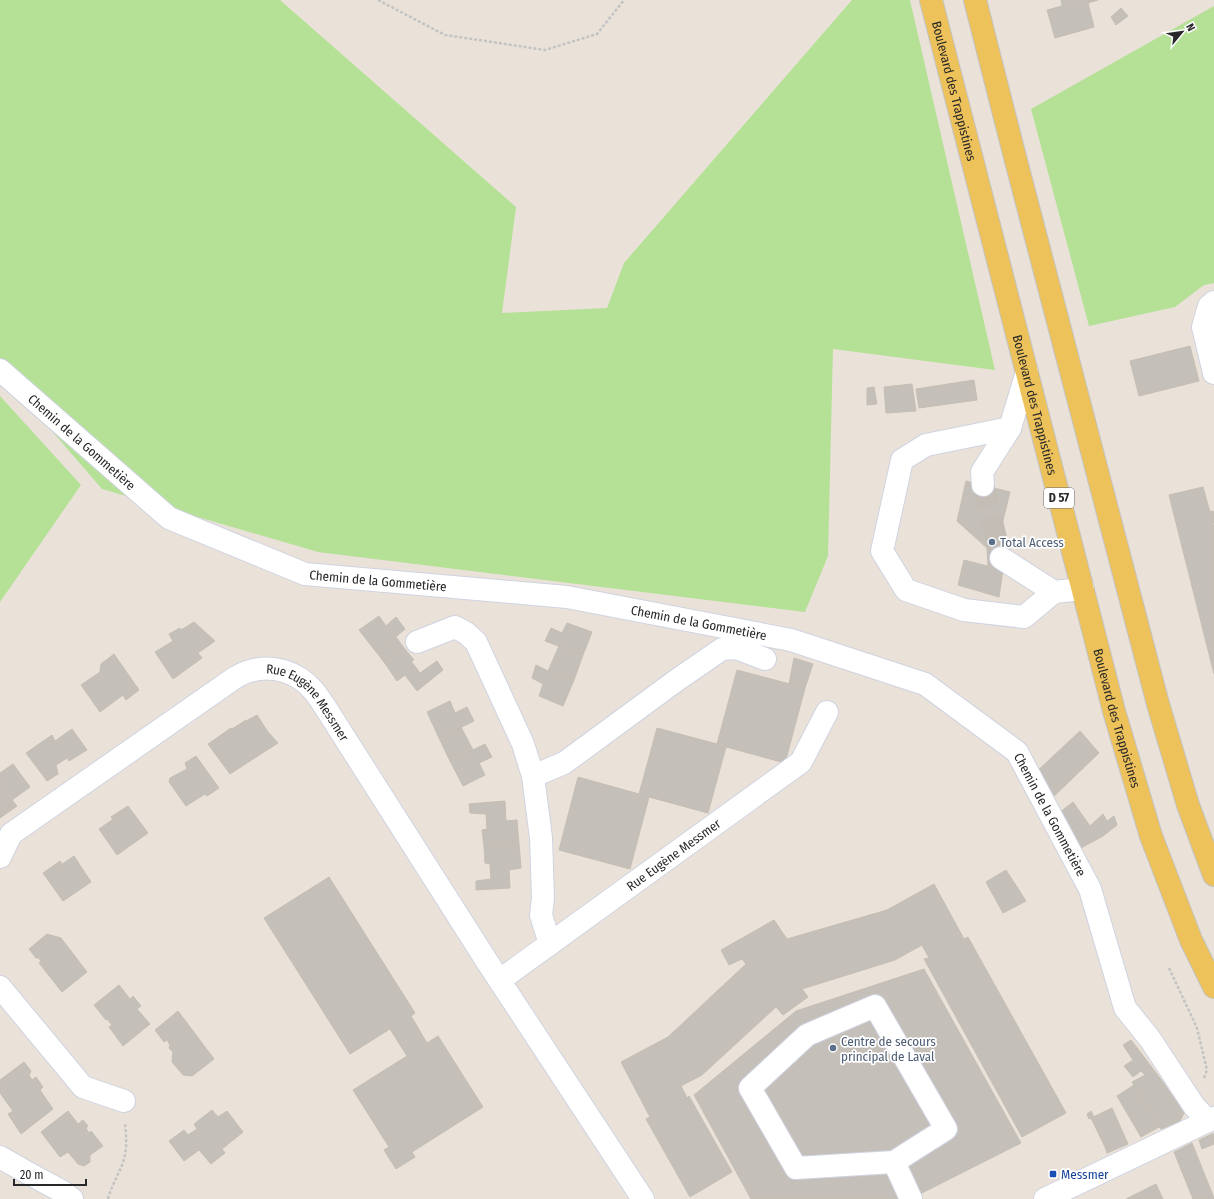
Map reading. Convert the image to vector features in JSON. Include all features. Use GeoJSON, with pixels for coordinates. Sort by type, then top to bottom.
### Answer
{"type":"FeatureCollection","features":[{"type":"Feature","properties":{"kind":"main road","name":"Boulevard des Trappistines"},"geometry":{"type":"LineString","coordinates":[[931,0],[1114,711],[1152,836],[1190,940],[1214,987]]}},
{"type":"Feature","properties":{"kind":"main road"},"geometry":{"type":"LineString","coordinates":[[976,0],[1014,153],[1158,704],[1188,804],[1214,875]]}},
{"type":"Feature","properties":{"kind":"street"},"geometry":{"type":"LineString","coordinates":[[1214,302],[1210,306],[1203,327],[1214,372]]}},
{"type":"Feature","properties":{"kind":"street","name":"Chemin de la Gommetière"},"geometry":{"type":"LineString","coordinates":[[0,370],[169,518],[305,574],[567,597],[791,640],[925,684],[1017,752],[1090,889],[1125,1008],[1150,1039],[1205,1115]]}},
{"type":"Feature","properties":{"kind":"street"},"geometry":{"type":"LineString","coordinates":[[983,485],[982,472],[1010,428],[1027,372]]}},
{"type":"Feature","properties":{"kind":"street"},"geometry":{"type":"LineString","coordinates":[[1010,428],[926,445],[902,460],[882,551],[906,590],[964,610],[1024,617],[1054,592],[1083,589]]}},
{"type":"Feature","properties":{"kind":"street"},"geometry":{"type":"LineString","coordinates":[[1002,558],[1054,592]]}},
{"type":"Feature","properties":{"kind":"street"},"geometry":{"type":"LineString","coordinates":[[417,642],[455,627],[466,633],[476,642],[523,744],[533,776],[541,838],[543,898],[541,915],[550,944]]}},
{"type":"Feature","properties":{"kind":"street"},"geometry":{"type":"LineString","coordinates":[[533,776],[564,763],[722,649],[736,648],[765,659]]}},
{"type":"Feature","properties":{"kind":"street","name":"Rue Eugène Messmer"},"geometry":{"type":"LineString","coordinates":[[0,857],[12,834],[233,679],[249,671],[261,669],[275,669],[300,677],[313,690],[643,1199]]}},
{"type":"Feature","properties":{"kind":"street","name":"Rue Eugène Messmer"},"geometry":{"type":"LineString","coordinates":[[500,980],[801,762],[827,712]]}},
{"type":"Feature","properties":{"kind":"street"},"geometry":{"type":"LineString","coordinates":[[0,987],[83,1087],[124,1101]]}},
{"type":"Feature","properties":{"kind":"street"},"geometry":{"type":"LineString","coordinates":[[875,1006],[946,1129],[894,1162],[796,1168],[750,1088],[807,1035],[875,1006]]}},
{"type":"Feature","properties":{"kind":"street"},"geometry":{"type":"LineString","coordinates":[[1045,1199],[1205,1115]]}},
{"type":"Feature","properties":{"kind":"street"},"geometry":{"type":"LineString","coordinates":[[0,1157],[63,1192],[72,1199]]}},
{"type":"Feature","properties":{"kind":"street"},"geometry":{"type":"LineString","coordinates":[[894,1162],[911,1199]]}},
{"type":"Feature","properties":{"kind":"path"},"geometry":{"type":"LineString","coordinates":[[378,0],[445,35],[545,50],[597,34],[624,0]]}},
{"type":"Feature","properties":{"kind":"path"},"geometry":{"type":"LineString","coordinates":[[1169,968],[1197,1028],[1207,1070],[1205,1115]]}},
{"type":"Feature","properties":{"kind":"path"},"geometry":{"type":"LineString","coordinates":[[108,1199],[111,1188],[125,1156],[124,1101]]}},
{"type":"Feature","properties":{"kind":"green space"},"geometry":{"type":"Polygon","coordinates":[[[0,0],[280,0],[516,207],[502,313],[607,308],[624,263],[852,0],[910,0],[995,370],[833,349],[828,556],[805,612],[318,552],[102,489],[0,371],[0,0]]]}},
{"type":"Feature","properties":{"kind":"green space"},"geometry":{"type":"Polygon","coordinates":[[[1214,6],[1214,283],[1204,285],[1175,307],[1089,326],[1031,109],[1214,6]]]}},
{"type":"Feature","properties":{"kind":"green space"},"geometry":{"type":"Polygon","coordinates":[[[0,396],[81,485],[0,602],[0,396]]]}},
{"type":"Feature","properties":{"kind":"building"},"geometry":{"type":"Polygon","coordinates":[[[1061,0],[1098,0],[1088,3],[1094,27],[1055,38],[1047,10],[1062,6],[1061,0]]]}},
{"type":"Feature","properties":{"kind":"building"},"geometry":{"type":"Polygon","coordinates":[[[1121,8],[1128,16],[1116,25],[1111,17],[1121,8]]]}},
{"type":"Feature","properties":{"kind":"building"},"geometry":{"type":"Polygon","coordinates":[[[1190,346],[1199,381],[1139,396],[1130,361],[1190,346]]]}},
{"type":"Feature","properties":{"kind":"building"},"geometry":{"type":"Polygon","coordinates":[[[974,380],[977,400],[919,408],[916,389],[974,380]]]}},
{"type":"Feature","properties":{"kind":"building"},"geometry":{"type":"Polygon","coordinates":[[[912,384],[916,411],[886,413],[884,387],[912,384]]]}},
{"type":"Feature","properties":{"kind":"building"},"geometry":{"type":"Polygon","coordinates":[[[874,387],[877,404],[867,405],[867,388],[874,387]]]}},
{"type":"Feature","properties":{"kind":"building"},"geometry":{"type":"Polygon","coordinates":[[[966,481],[1010,492],[1000,533],[1003,570],[988,566],[987,548],[957,521],[966,481]]]}},
{"type":"Feature","properties":{"kind":"building"},"geometry":{"type":"Polygon","coordinates":[[[1203,487],[1210,512],[1213,511],[1214,514],[1214,674],[1169,495],[1203,487]]]}},
{"type":"Feature","properties":{"kind":"building"},"geometry":{"type":"Polygon","coordinates":[[[964,560],[1003,570],[999,597],[958,585],[964,560]]]}},
{"type":"Feature","properties":{"kind":"building"},"geometry":{"type":"Polygon","coordinates":[[[379,616],[386,626],[396,617],[405,629],[377,653],[359,630],[379,616]]]}},
{"type":"Feature","properties":{"kind":"building"},"geometry":{"type":"Polygon","coordinates":[[[194,622],[215,641],[198,653],[202,658],[173,679],[155,652],[173,641],[169,634],[180,628],[181,630],[194,622]]]}},
{"type":"Feature","properties":{"kind":"building"},"geometry":{"type":"Polygon","coordinates":[[[567,623],[592,632],[583,655],[545,641],[551,628],[562,633],[567,623]]]}},
{"type":"Feature","properties":{"kind":"building"},"geometry":{"type":"Polygon","coordinates":[[[396,637],[404,648],[384,662],[377,653],[396,637]]]}},
{"type":"Feature","properties":{"kind":"building"},"geometry":{"type":"Polygon","coordinates":[[[559,646],[583,655],[574,680],[548,671],[559,646]]]}},
{"type":"Feature","properties":{"kind":"building"},"geometry":{"type":"Polygon","coordinates":[[[404,648],[414,660],[411,661],[420,673],[437,661],[443,670],[417,691],[405,675],[397,681],[384,662],[404,648]]]}},
{"type":"Feature","properties":{"kind":"building"},"geometry":{"type":"Polygon","coordinates":[[[114,654],[139,690],[126,700],[123,695],[100,712],[81,685],[100,672],[101,664],[114,654]]]}},
{"type":"Feature","properties":{"kind":"building"},"geometry":{"type":"Polygon","coordinates":[[[794,658],[813,664],[805,688],[789,684],[794,658]]]}},
{"type":"Feature","properties":{"kind":"building"},"geometry":{"type":"Polygon","coordinates":[[[536,665],[574,680],[563,706],[539,696],[543,684],[532,678],[536,665]]]}},
{"type":"Feature","properties":{"kind":"building"},"geometry":{"type":"Polygon","coordinates":[[[737,670],[805,688],[785,763],[726,747],[708,813],[649,797],[630,869],[559,850],[578,777],[639,794],[657,728],[717,744],[737,670]]]}},
{"type":"Feature","properties":{"kind":"building"},"geometry":{"type":"Polygon","coordinates":[[[450,701],[455,713],[467,707],[474,721],[439,738],[427,712],[450,701]]]}},
{"type":"Feature","properties":{"kind":"building"},"geometry":{"type":"Polygon","coordinates":[[[257,715],[268,732],[278,743],[230,774],[208,744],[231,728],[232,729],[257,715]]]}},
{"type":"Feature","properties":{"kind":"building"},"geometry":{"type":"Polygon","coordinates":[[[461,727],[473,750],[450,761],[439,738],[461,727]]]}},
{"type":"Feature","properties":{"kind":"building"},"geometry":{"type":"Polygon","coordinates":[[[72,729],[87,750],[69,761],[67,758],[56,765],[58,774],[47,781],[26,753],[52,735],[55,741],[72,729]]]}},
{"type":"Feature","properties":{"kind":"building"},"geometry":{"type":"Polygon","coordinates":[[[1080,731],[1099,753],[1050,800],[1033,775],[1080,731]]]}},
{"type":"Feature","properties":{"kind":"building"},"geometry":{"type":"Polygon","coordinates":[[[485,744],[492,757],[479,763],[485,775],[463,786],[450,761],[485,744]]]}},
{"type":"Feature","properties":{"kind":"building"},"geometry":{"type":"Polygon","coordinates":[[[196,756],[219,788],[207,796],[205,794],[186,806],[169,782],[170,778],[187,769],[185,763],[196,756]]]}},
{"type":"Feature","properties":{"kind":"building"},"geometry":{"type":"Polygon","coordinates":[[[13,764],[30,787],[12,800],[17,806],[0,818],[0,773],[13,764]]]}},
{"type":"Feature","properties":{"kind":"building"},"geometry":{"type":"Polygon","coordinates":[[[505,801],[506,821],[517,820],[519,844],[484,846],[482,830],[487,829],[486,814],[470,813],[469,804],[505,801]]]}},
{"type":"Feature","properties":{"kind":"building"},"geometry":{"type":"Polygon","coordinates":[[[1073,802],[1090,826],[1103,814],[1107,821],[1114,816],[1117,825],[1103,836],[1081,848],[1059,813],[1073,802]]]}},
{"type":"Feature","properties":{"kind":"building"},"geometry":{"type":"Polygon","coordinates":[[[128,806],[148,833],[117,855],[99,829],[112,820],[114,822],[120,818],[117,813],[128,806]]]}},
{"type":"Feature","properties":{"kind":"building"},"geometry":{"type":"Polygon","coordinates":[[[117,813],[120,818],[114,822],[111,817],[117,813]]]}},
{"type":"Feature","properties":{"kind":"building"},"geometry":{"type":"Polygon","coordinates":[[[519,844],[521,868],[509,870],[510,888],[476,890],[476,881],[491,879],[490,864],[485,863],[484,846],[519,844]]]}},
{"type":"Feature","properties":{"kind":"building"},"geometry":{"type":"Polygon","coordinates":[[[74,856],[91,882],[63,901],[43,873],[53,866],[55,869],[74,856]]]}},
{"type":"Feature","properties":{"kind":"building"},"geometry":{"type":"Polygon","coordinates":[[[60,861],[62,864],[55,869],[53,866],[60,861]]]}},
{"type":"Feature","properties":{"kind":"building"},"geometry":{"type":"Polygon","coordinates":[[[1006,870],[1026,901],[1003,913],[986,882],[1006,870]]]}},
{"type":"Feature","properties":{"kind":"building"},"geometry":{"type":"Polygon","coordinates":[[[329,877],[415,1013],[411,1016],[427,1043],[438,1036],[483,1107],[412,1152],[415,1157],[396,1169],[384,1150],[389,1147],[353,1090],[407,1056],[390,1029],[350,1054],[264,918],[329,877]]]}},
{"type":"Feature","properties":{"kind":"building"},"geometry":{"type":"Polygon","coordinates":[[[934,884],[964,939],[968,937],[1066,1113],[1022,1137],[924,959],[929,958],[922,945],[895,960],[802,989],[808,997],[783,1015],[776,1007],[702,1075],[681,1086],[687,1098],[689,1096],[732,1172],[690,1197],[646,1119],[650,1117],[621,1062],[668,1037],[746,964],[742,959],[729,965],[721,950],[774,920],[787,939],[887,910],[934,884]]]}},
{"type":"Feature","properties":{"kind":"building"},"geometry":{"type":"Polygon","coordinates":[[[47,934],[61,938],[87,972],[62,992],[39,963],[41,962],[39,958],[36,958],[29,949],[47,934]]]}},
{"type":"Feature","properties":{"kind":"building"},"geometry":{"type":"Polygon","coordinates":[[[924,969],[1021,1143],[910,1199],[751,1199],[694,1095],[796,1011],[924,969]]]}},
{"type":"Feature","properties":{"kind":"building"},"geometry":{"type":"Polygon","coordinates":[[[119,985],[130,999],[133,996],[141,1006],[137,1009],[150,1024],[123,1046],[109,1027],[112,1025],[94,1005],[119,985]]]}},
{"type":"Feature","properties":{"kind":"building"},"geometry":{"type":"Polygon","coordinates":[[[178,1011],[214,1059],[192,1076],[183,1075],[172,1062],[173,1052],[169,1048],[170,1045],[167,1040],[164,1042],[155,1030],[178,1011]]]}},
{"type":"Feature","properties":{"kind":"building"},"geometry":{"type":"Polygon","coordinates":[[[1131,1040],[1163,1082],[1184,1113],[1180,1121],[1161,1129],[1159,1127],[1132,1082],[1145,1075],[1141,1071],[1133,1077],[1124,1066],[1133,1060],[1123,1045],[1131,1040]]]}},
{"type":"Feature","properties":{"kind":"building"},"geometry":{"type":"Polygon","coordinates":[[[24,1062],[31,1071],[29,1075],[32,1080],[36,1077],[43,1087],[40,1090],[53,1109],[21,1134],[8,1114],[13,1111],[0,1093],[0,1080],[24,1062]]]}},
{"type":"Feature","properties":{"kind":"building"},"geometry":{"type":"Polygon","coordinates":[[[1134,1085],[1159,1127],[1141,1137],[1117,1096],[1134,1085]]]}},
{"type":"Feature","properties":{"kind":"building"},"geometry":{"type":"Polygon","coordinates":[[[1112,1108],[1128,1144],[1107,1153],[1091,1118],[1112,1108]]]}},
{"type":"Feature","properties":{"kind":"building"},"geometry":{"type":"Polygon","coordinates":[[[212,1110],[218,1117],[227,1111],[243,1132],[222,1149],[225,1153],[211,1164],[199,1150],[184,1161],[169,1141],[184,1130],[188,1135],[197,1129],[194,1124],[212,1110]]]}},
{"type":"Feature","properties":{"kind":"building"},"geometry":{"type":"Polygon","coordinates":[[[68,1111],[78,1124],[83,1120],[88,1126],[86,1128],[89,1133],[91,1131],[103,1146],[90,1155],[90,1162],[84,1166],[78,1164],[68,1152],[60,1157],[41,1132],[68,1111]]]}},
{"type":"Feature","properties":{"kind":"building"},"geometry":{"type":"Polygon","coordinates":[[[1091,1111],[1094,1117],[1089,1119],[1087,1114],[1091,1111]]]}},
{"type":"Feature","properties":{"kind":"building"},"geometry":{"type":"Polygon","coordinates":[[[1214,1134],[1214,1144],[1202,1149],[1199,1140],[1214,1134]]]}},
{"type":"Feature","properties":{"kind":"building"},"geometry":{"type":"Polygon","coordinates":[[[1192,1143],[1214,1199],[1193,1199],[1174,1152],[1192,1143]]]}},
{"type":"Feature","properties":{"kind":"building"},"geometry":{"type":"Polygon","coordinates":[[[1156,1184],[1163,1199],[1126,1199],[1156,1184]]]}},
{"type":"Feature","properties":{"kind":"tunnel"},"geometry":{"type":"LineString","coordinates":[[983,485],[1001,558]]}},
{"type":"Feature","properties":{"kind":"place","name":"Total Access"},"geometry":{"type":"Point","coordinates":[992,542]}},
{"type":"Feature","properties":{"kind":"place","name":"Centre de secours principal de Laval"},"geometry":{"type":"Point","coordinates":[833,1048]}},
{"type":"Feature","properties":{"kind":"place","name":"Messmer"},"geometry":{"type":"Point","coordinates":[1053,1174]}}]}
